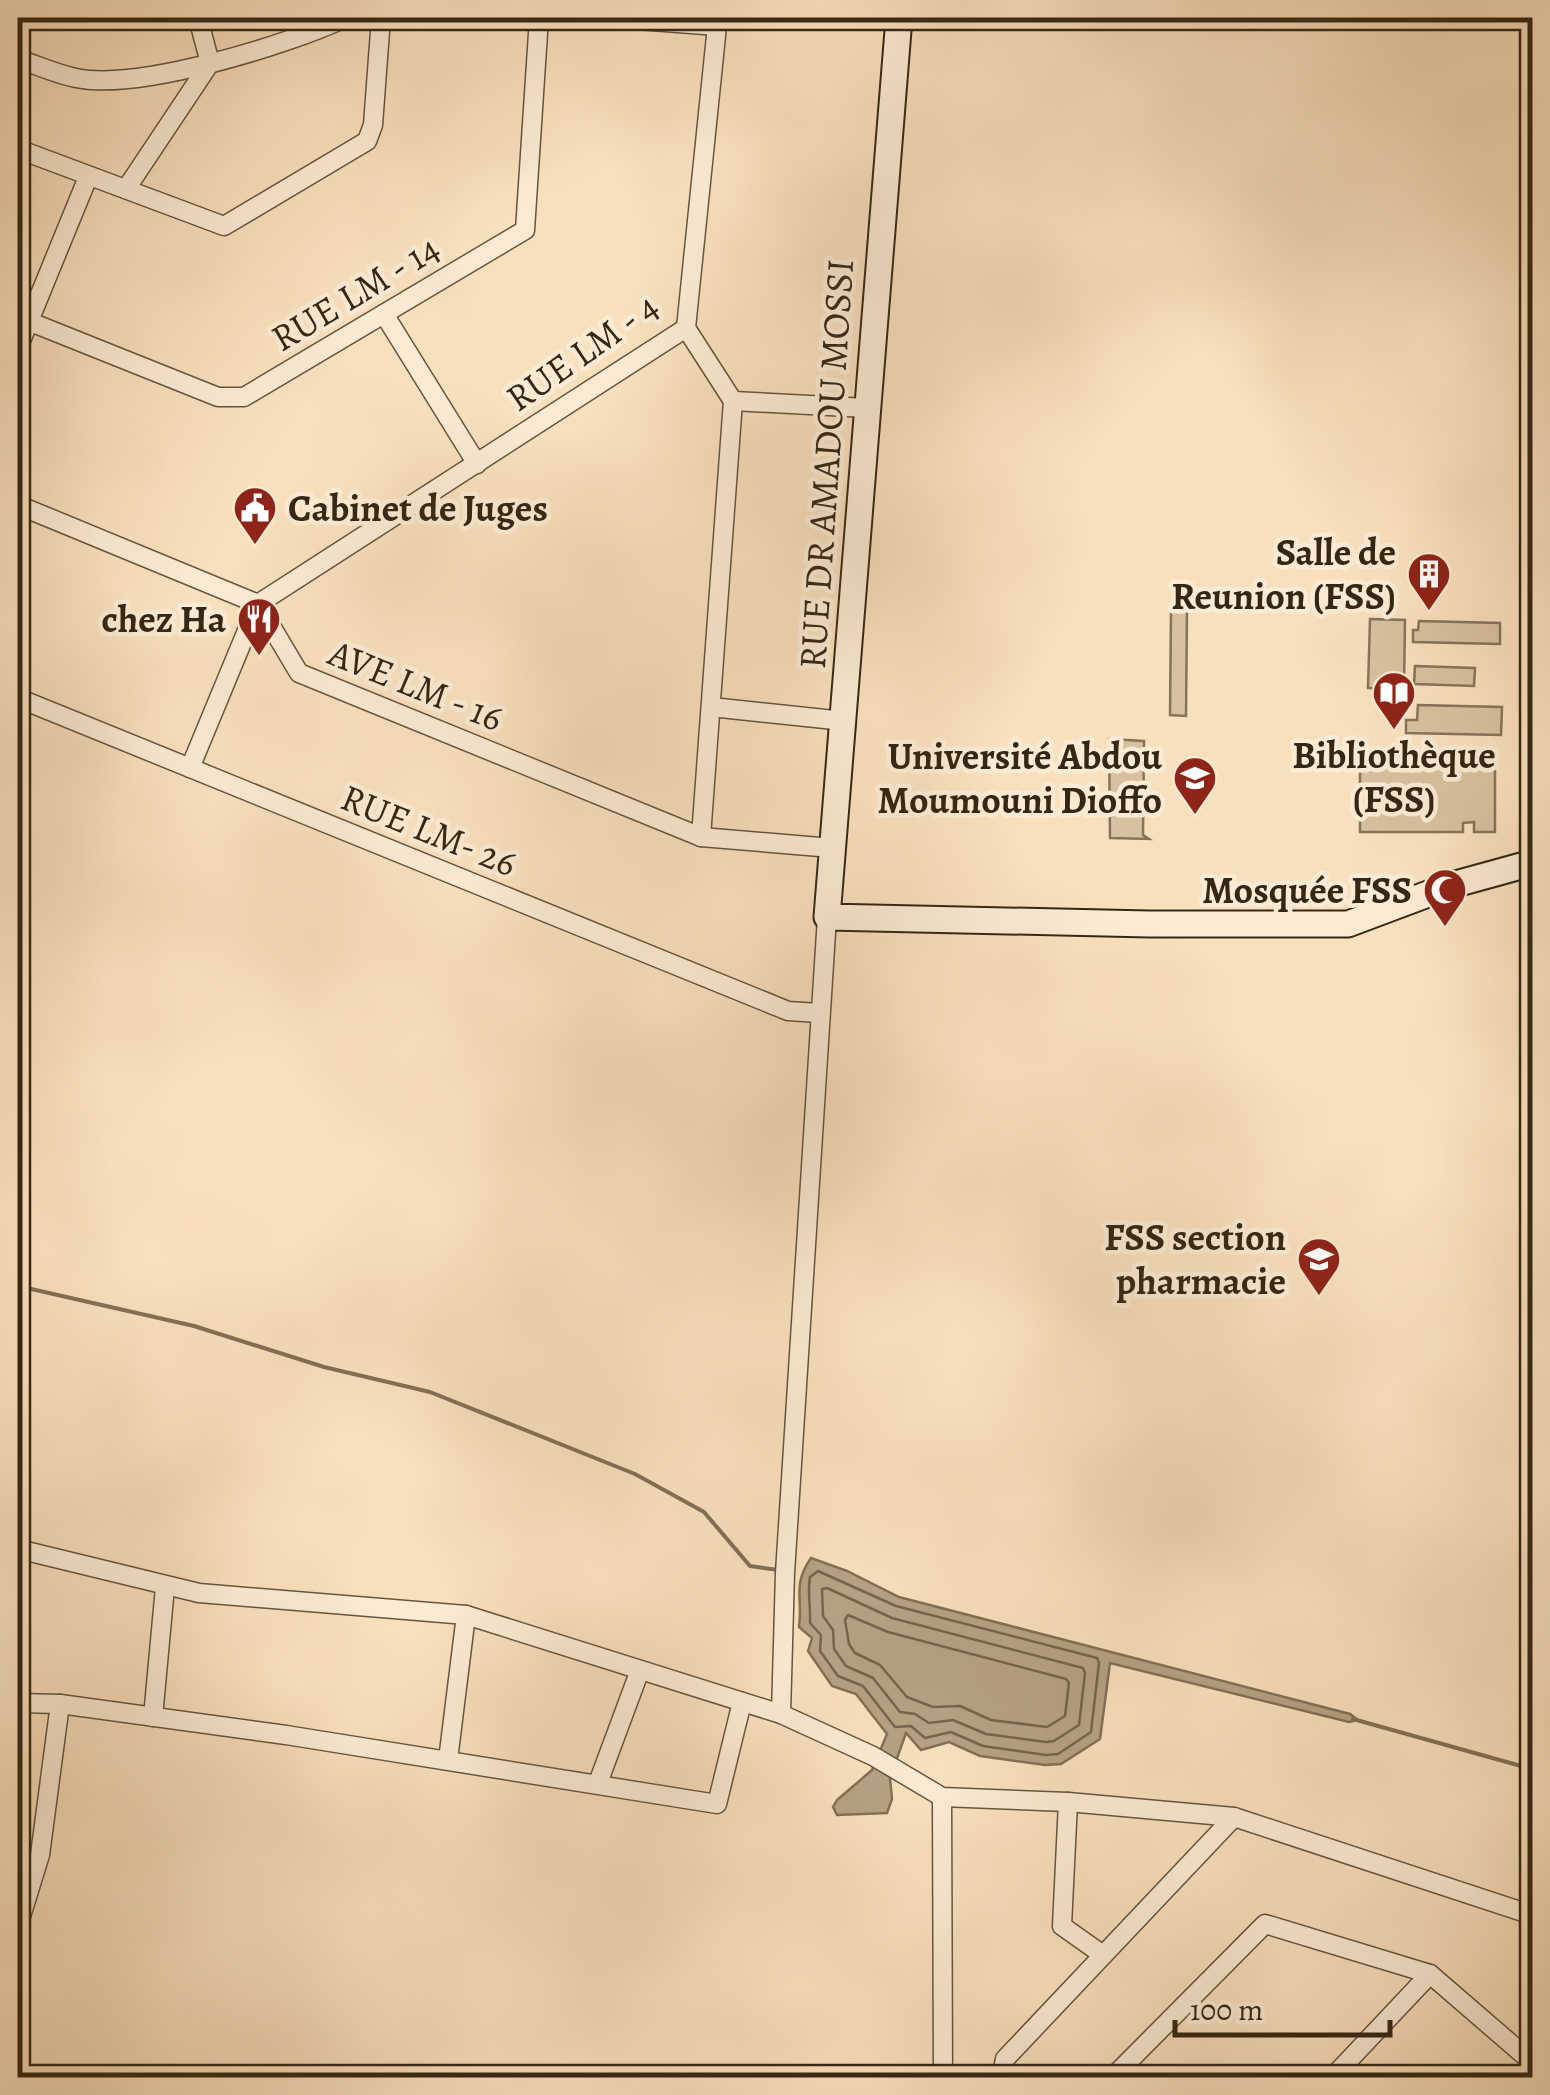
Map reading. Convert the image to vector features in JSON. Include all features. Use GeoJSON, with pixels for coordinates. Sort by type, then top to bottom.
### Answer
{"type":"FeatureCollection","features":[{"type":"Feature","properties":{"kind":"street"},"geometry":{"type":"LineString","coordinates":[[18,30],[28,18]]}},
{"type":"Feature","properties":{"kind":"street"},"geometry":{"type":"LineString","coordinates":[[126,190],[210,63],[198,18]]}},
{"type":"Feature","properties":{"kind":"street"},"geometry":{"type":"LineString","coordinates":[[18,149],[224,226],[367,142],[373,125],[381,18]]}},
{"type":"Feature","properties":{"kind":"street","name":"RUE LM - 14"},"geometry":{"type":"LineString","coordinates":[[23,319],[218,397],[238,399],[384,314],[525,230],[539,18]]}},
{"type":"Feature","properties":{"kind":"street"},"geometry":{"type":"LineString","coordinates":[[612,18],[721,22]]}},
{"type":"Feature","properties":{"kind":"street","name":"RUE DR AMADOU MOSSI"},"geometry":{"type":"LineString","coordinates":[[828,916],[899,18]]}},
{"type":"Feature","properties":{"kind":"street"},"geometry":{"type":"LineString","coordinates":[[18,59],[79,79],[153,76],[210,63],[334,20]]}},
{"type":"Feature","properties":{"kind":"street","name":"RUE LM - 4"},"geometry":{"type":"LineString","coordinates":[[258,604],[686,328],[721,22]]}},
{"type":"Feature","properties":{"kind":"street"},"geometry":{"type":"LineString","coordinates":[[18,348],[23,319],[88,176]]}},
{"type":"Feature","properties":{"kind":"street"},"geometry":{"type":"LineString","coordinates":[[384,314],[476,464]]}},
{"type":"Feature","properties":{"kind":"street"},"geometry":{"type":"LineString","coordinates":[[686,328],[733,402],[701,837]]}},
{"type":"Feature","properties":{"kind":"street"},"geometry":{"type":"LineString","coordinates":[[733,402],[867,408]]}},
{"type":"Feature","properties":{"kind":"street"},"geometry":{"type":"LineString","coordinates":[[18,504],[258,604],[190,768]]}},
{"type":"Feature","properties":{"kind":"street","name":"AVE LM - 16"},"geometry":{"type":"LineString","coordinates":[[258,604],[299,672],[701,837],[832,848]]}},
{"type":"Feature","properties":{"kind":"street","name":"RUE LM- 26"},"geometry":{"type":"LineString","coordinates":[[18,698],[788,1012],[819,1013]]}},
{"type":"Feature","properties":{"kind":"street"},"geometry":{"type":"LineString","coordinates":[[711,707],[844,720]]}},
{"type":"Feature","properties":{"kind":"street"},"geometry":{"type":"LineString","coordinates":[[781,1714],[785,1566],[828,916],[1149,924],[1348,924],[1452,886],[1532,863]]}},
{"type":"Feature","properties":{"kind":"street"},"geometry":{"type":"LineString","coordinates":[[18,1549],[199,1593],[466,1615],[781,1714],[873,1756],[942,1798],[1068,1802],[1234,1817],[1532,1915]]}},
{"type":"Feature","properties":{"kind":"street"},"geometry":{"type":"LineString","coordinates":[[153,1716],[164,1587]]}},
{"type":"Feature","properties":{"kind":"street"},"geometry":{"type":"LineString","coordinates":[[448,1760],[466,1615]]}},
{"type":"Feature","properties":{"kind":"street"},"geometry":{"type":"LineString","coordinates":[[598,1783],[640,1670]]}},
{"type":"Feature","properties":{"kind":"street"},"geometry":{"type":"LineString","coordinates":[[18,1703],[60,1704],[153,1716],[717,1804],[742,1702]]}},
{"type":"Feature","properties":{"kind":"street"},"geometry":{"type":"LineString","coordinates":[[18,1926],[40,1855],[60,1704]]}},
{"type":"Feature","properties":{"kind":"street"},"geometry":{"type":"LineString","coordinates":[[942,1798],[943,2078]]}},
{"type":"Feature","properties":{"kind":"street"},"geometry":{"type":"LineString","coordinates":[[1068,1802],[1062,1926],[1103,1955]]}},
{"type":"Feature","properties":{"kind":"street"},"geometry":{"type":"LineString","coordinates":[[1000,2078],[1006,2059],[1234,1817]]}},
{"type":"Feature","properties":{"kind":"street"},"geometry":{"type":"LineString","coordinates":[[1112,2078],[1265,1924],[1430,1974],[1532,2062]]}},
{"type":"Feature","properties":{"kind":"street"},"geometry":{"type":"LineString","coordinates":[[1332,2078],[1430,1974]]}},
{"type":"Feature","properties":{"kind":"shaded area"},"geometry":{"type":"Polygon","coordinates":[[[1171,611],[1187,611],[1186,716],[1170,715],[1171,611]]]}},
{"type":"Feature","properties":{"kind":"shaded area"},"geometry":{"type":"Polygon","coordinates":[[[1370,619],[1405,620],[1404,689],[1368,688],[1370,619]]]}},
{"type":"Feature","properties":{"kind":"shaded area"},"geometry":{"type":"Polygon","coordinates":[[[1419,621],[1500,623],[1500,644],[1413,642],[1413,630],[1418,630],[1419,621]]]}},
{"type":"Feature","properties":{"kind":"shaded area"},"geometry":{"type":"Polygon","coordinates":[[[1415,666],[1475,668],[1474,686],[1414,684],[1415,666]]]}},
{"type":"Feature","properties":{"kind":"shaded area"},"geometry":{"type":"Polygon","coordinates":[[[1418,705],[1502,707],[1501,735],[1406,733],[1406,720],[1417,720],[1418,705]]]}},
{"type":"Feature","properties":{"kind":"shaded area"},"geometry":{"type":"Polygon","coordinates":[[[1109,739],[1144,741],[1143,835],[1149,839],[1110,838],[1109,739]]]}},
{"type":"Feature","properties":{"kind":"shaded area"},"geometry":{"type":"Polygon","coordinates":[[[1360,752],[1495,752],[1495,832],[1474,832],[1474,822],[1463,823],[1463,832],[1360,832],[1360,752]]]}},
{"type":"Feature","properties":{"kind":"water"},"geometry":{"type":"Polygon","coordinates":[[[811,1558],[899,1597],[1350,1714],[1358,1720],[1349,1722],[1110,1663],[1100,1739],[1061,1764],[980,1756],[949,1742],[921,1750],[906,1733],[890,1778],[892,1799],[887,1813],[837,1815],[833,1807],[837,1800],[872,1770],[887,1734],[856,1694],[832,1686],[808,1651],[812,1638],[799,1627],[799,1592],[811,1558]]]}},
{"type":"Feature","properties":{"kind":"waterway"},"geometry":{"type":"LineString","coordinates":[[18,1286],[194,1326],[324,1367],[430,1392],[635,1474],[704,1512],[750,1566],[778,1570]]}},
{"type":"Feature","properties":{"kind":"waterway"},"geometry":{"type":"LineString","coordinates":[[1353,1719],[1532,1769]]}},
{"type":"Feature","properties":{"kind":"place","name":"Cabinet de Juges"},"geometry":{"type":"Point","coordinates":[255,546]}},
{"type":"Feature","properties":{"kind":"place","name":"Salle de Reunion (FSS)"},"geometry":{"type":"Point","coordinates":[1429,612]}},
{"type":"Feature","properties":{"kind":"place","name":"chez Ha"},"geometry":{"type":"Point","coordinates":[259,657]}},
{"type":"Feature","properties":{"kind":"place","name":"Bibliothèque (FSS)"},"geometry":{"type":"Point","coordinates":[1394,731]}},
{"type":"Feature","properties":{"kind":"place","name":"Université Abdou Moumouni Dioffo"},"geometry":{"type":"Point","coordinates":[1195,816]}},
{"type":"Feature","properties":{"kind":"place","name":"Mosquée FSS"},"geometry":{"type":"Point","coordinates":[1445,928]}},
{"type":"Feature","properties":{"kind":"place","name":"FSS section pharmacie"},"geometry":{"type":"Point","coordinates":[1319,1297]}}]}
